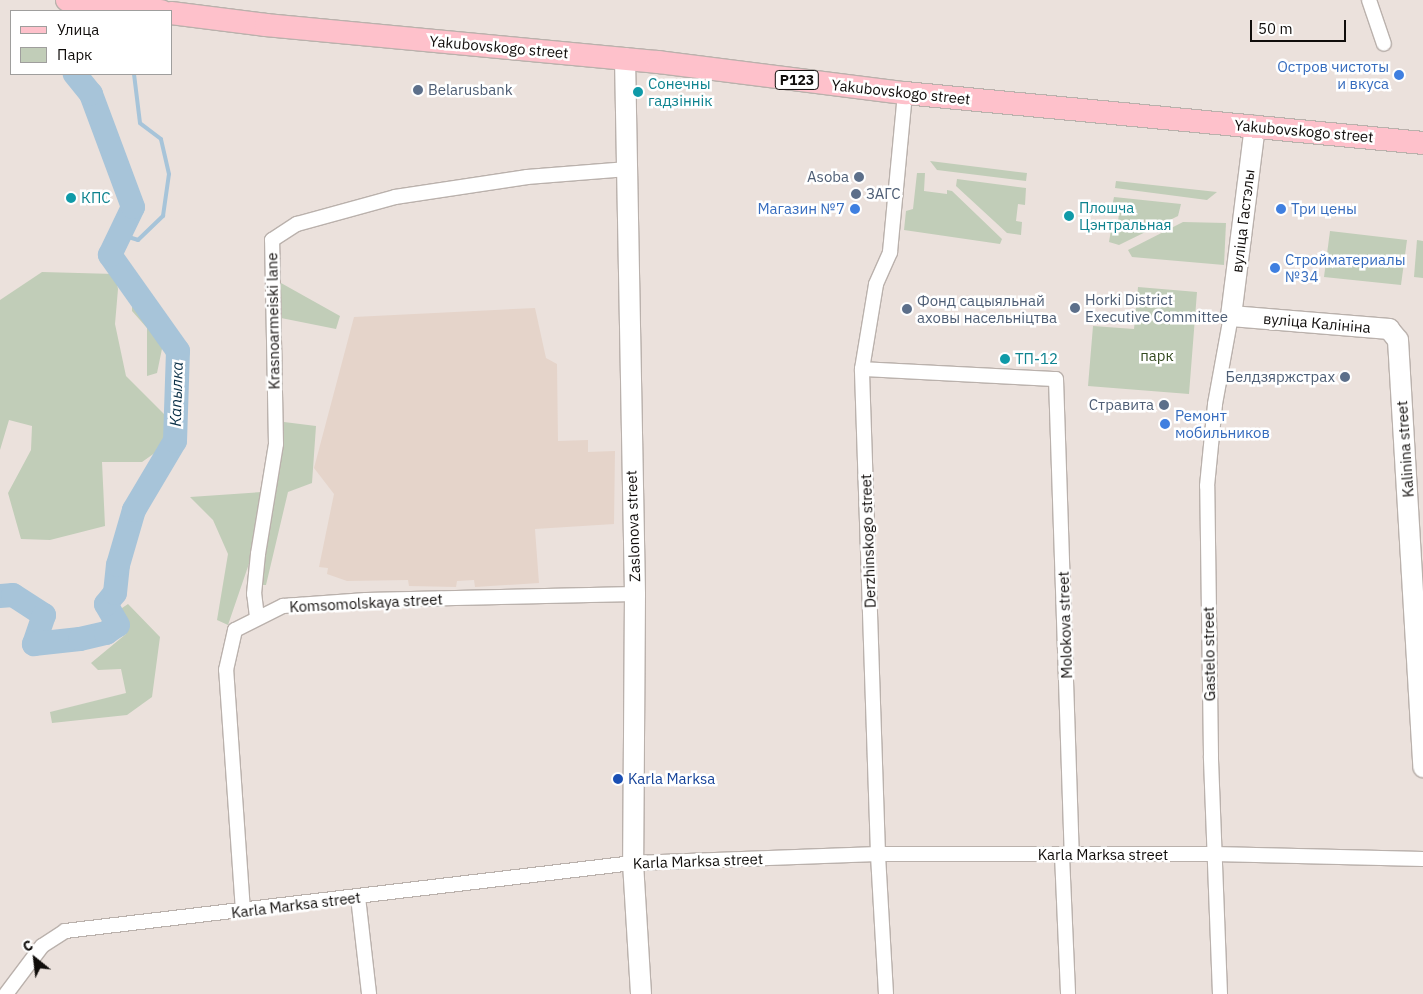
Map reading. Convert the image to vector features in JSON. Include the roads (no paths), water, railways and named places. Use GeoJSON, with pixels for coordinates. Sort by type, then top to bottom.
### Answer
{"type":"FeatureCollection","features":[{"type":"Feature","properties":{"kind":"main road"},"geometry":{"type":"LineString","coordinates":[[67,0],[152,10]]}},
{"type":"Feature","properties":{"kind":"main road","name":"Yakubovskogo street"},"geometry":{"type":"LineString","coordinates":[[172,12],[624,58],[905,93],[1423,142]]}},
{"type":"Feature","properties":{"kind":"street"},"geometry":{"type":"LineString","coordinates":[[1369,0],[1384,44]]}},
{"type":"Feature","properties":{"kind":"street","name":"Zaslonova street"},"geometry":{"type":"LineString","coordinates":[[624,58],[628,168],[635,594],[633,863],[641,994]]}},
{"type":"Feature","properties":{"kind":"street","name":"Derzhinskogo street"},"geometry":{"type":"LineString","coordinates":[[886,994],[878,854],[862,369],[876,284],[890,252],[905,93]]}},
{"type":"Feature","properties":{"kind":"street","name":"вуліца Гастэлы"},"geometry":{"type":"LineString","coordinates":[[1231,316],[1255,126]]}},
{"type":"Feature","properties":{"kind":"street","name":"Krasnoarmeiski lane"},"geometry":{"type":"LineString","coordinates":[[257,616],[254,594],[258,554],[276,444],[272,240],[297,224],[395,197],[527,177],[628,168]]}},
{"type":"Feature","properties":{"kind":"street","name":"вуліца Калініна"},"geometry":{"type":"LineString","coordinates":[[1231,316],[1389,329],[1398,340],[1419,594]]}},
{"type":"Feature","properties":{"kind":"street","name":"Gastelo street"},"geometry":{"type":"LineString","coordinates":[[1220,994],[1214,854],[1207,486],[1215,404],[1231,316]]}},
{"type":"Feature","properties":{"kind":"street","name":"Molokova street"},"geometry":{"type":"LineString","coordinates":[[862,369],[1056,380],[1067,855],[1068,994]]}},
{"type":"Feature","properties":{"kind":"street","name":"Komsomolskaya street"},"geometry":{"type":"LineString","coordinates":[[243,911],[226,670],[235,630],[257,616],[283,606],[324,602],[635,594]]}},
{"type":"Feature","properties":{"kind":"street"},"geometry":{"type":"LineString","coordinates":[[1419,594],[1423,767]]}},
{"type":"Feature","properties":{"kind":"street","name":"Karla Marksa street"},"geometry":{"type":"LineString","coordinates":[[6,994],[42,946],[65,931],[633,863],[878,854],[1214,854],[1423,859]]}},
{"type":"Feature","properties":{"kind":"street"},"geometry":{"type":"LineString","coordinates":[[358,897],[369,994]]}},
{"type":"Feature","properties":{"kind":"waterway","name":"Капылка"},"geometry":{"type":"LineString","coordinates":[[0,596],[13,595],[44,615],[34,644],[80,639],[106,633],[118,625],[106,604],[115,593],[118,565],[134,510],[175,441],[178,351],[110,255],[133,207],[91,94],[76,75]]}},
{"type":"Feature","properties":{"kind":"waterway"},"geometry":{"type":"LineString","coordinates":[[122,235],[138,240],[163,216],[169,174],[161,139],[140,123],[134,75]]}},
{"type":"Feature","properties":{"kind":"place","name":"Остров чистоты и вкуса"},"geometry":{"type":"Point","coordinates":[1399,75]}},
{"type":"Feature","properties":{"kind":"place","name":"Belarusbank"},"geometry":{"type":"Point","coordinates":[418,90]}},
{"type":"Feature","properties":{"kind":"place","name":"Сонечны гадзіннік"},"geometry":{"type":"Point","coordinates":[638,92]}},
{"type":"Feature","properties":{"kind":"place","name":"Asoba"},"geometry":{"type":"Point","coordinates":[859,177]}},
{"type":"Feature","properties":{"kind":"place","name":"ЗАГС"},"geometry":{"type":"Point","coordinates":[856,194]}},
{"type":"Feature","properties":{"kind":"place","name":"КПС"},"geometry":{"type":"Point","coordinates":[71,198]}},
{"type":"Feature","properties":{"kind":"place","name":"Магазин №7"},"geometry":{"type":"Point","coordinates":[855,209]}},
{"type":"Feature","properties":{"kind":"place","name":"Три цены"},"geometry":{"type":"Point","coordinates":[1281,209]}},
{"type":"Feature","properties":{"kind":"place","name":"Плошча Цэнтральная"},"geometry":{"type":"Point","coordinates":[1069,216]}},
{"type":"Feature","properties":{"kind":"place","name":"Стройматериалы №34"},"geometry":{"type":"Point","coordinates":[1275,268]}},
{"type":"Feature","properties":{"kind":"place","name":"Horki District Executive Committee"},"geometry":{"type":"Point","coordinates":[1075,308]}},
{"type":"Feature","properties":{"kind":"place","name":"Фонд сацыяльнай аховы насельніцтва"},"geometry":{"type":"Point","coordinates":[907,309]}},
{"type":"Feature","properties":{"kind":"place","name":"ТП-12"},"geometry":{"type":"Point","coordinates":[1005,359]}},
{"type":"Feature","properties":{"kind":"place","name":"Белдзяржстрах"},"geometry":{"type":"Point","coordinates":[1345,377]}},
{"type":"Feature","properties":{"kind":"place","name":"Стравита"},"geometry":{"type":"Point","coordinates":[1164,405]}},
{"type":"Feature","properties":{"kind":"place","name":"Ремонт мобильников"},"geometry":{"type":"Point","coordinates":[1165,424]}},
{"type":"Feature","properties":{"kind":"place","name":"Karla Marksa"},"geometry":{"type":"Point","coordinates":[618,779]}},
{"type":"Feature","properties":{"kind":"park label","name":"парк"},"geometry":{"type":"Point","coordinates":[1157,356]}}]}
